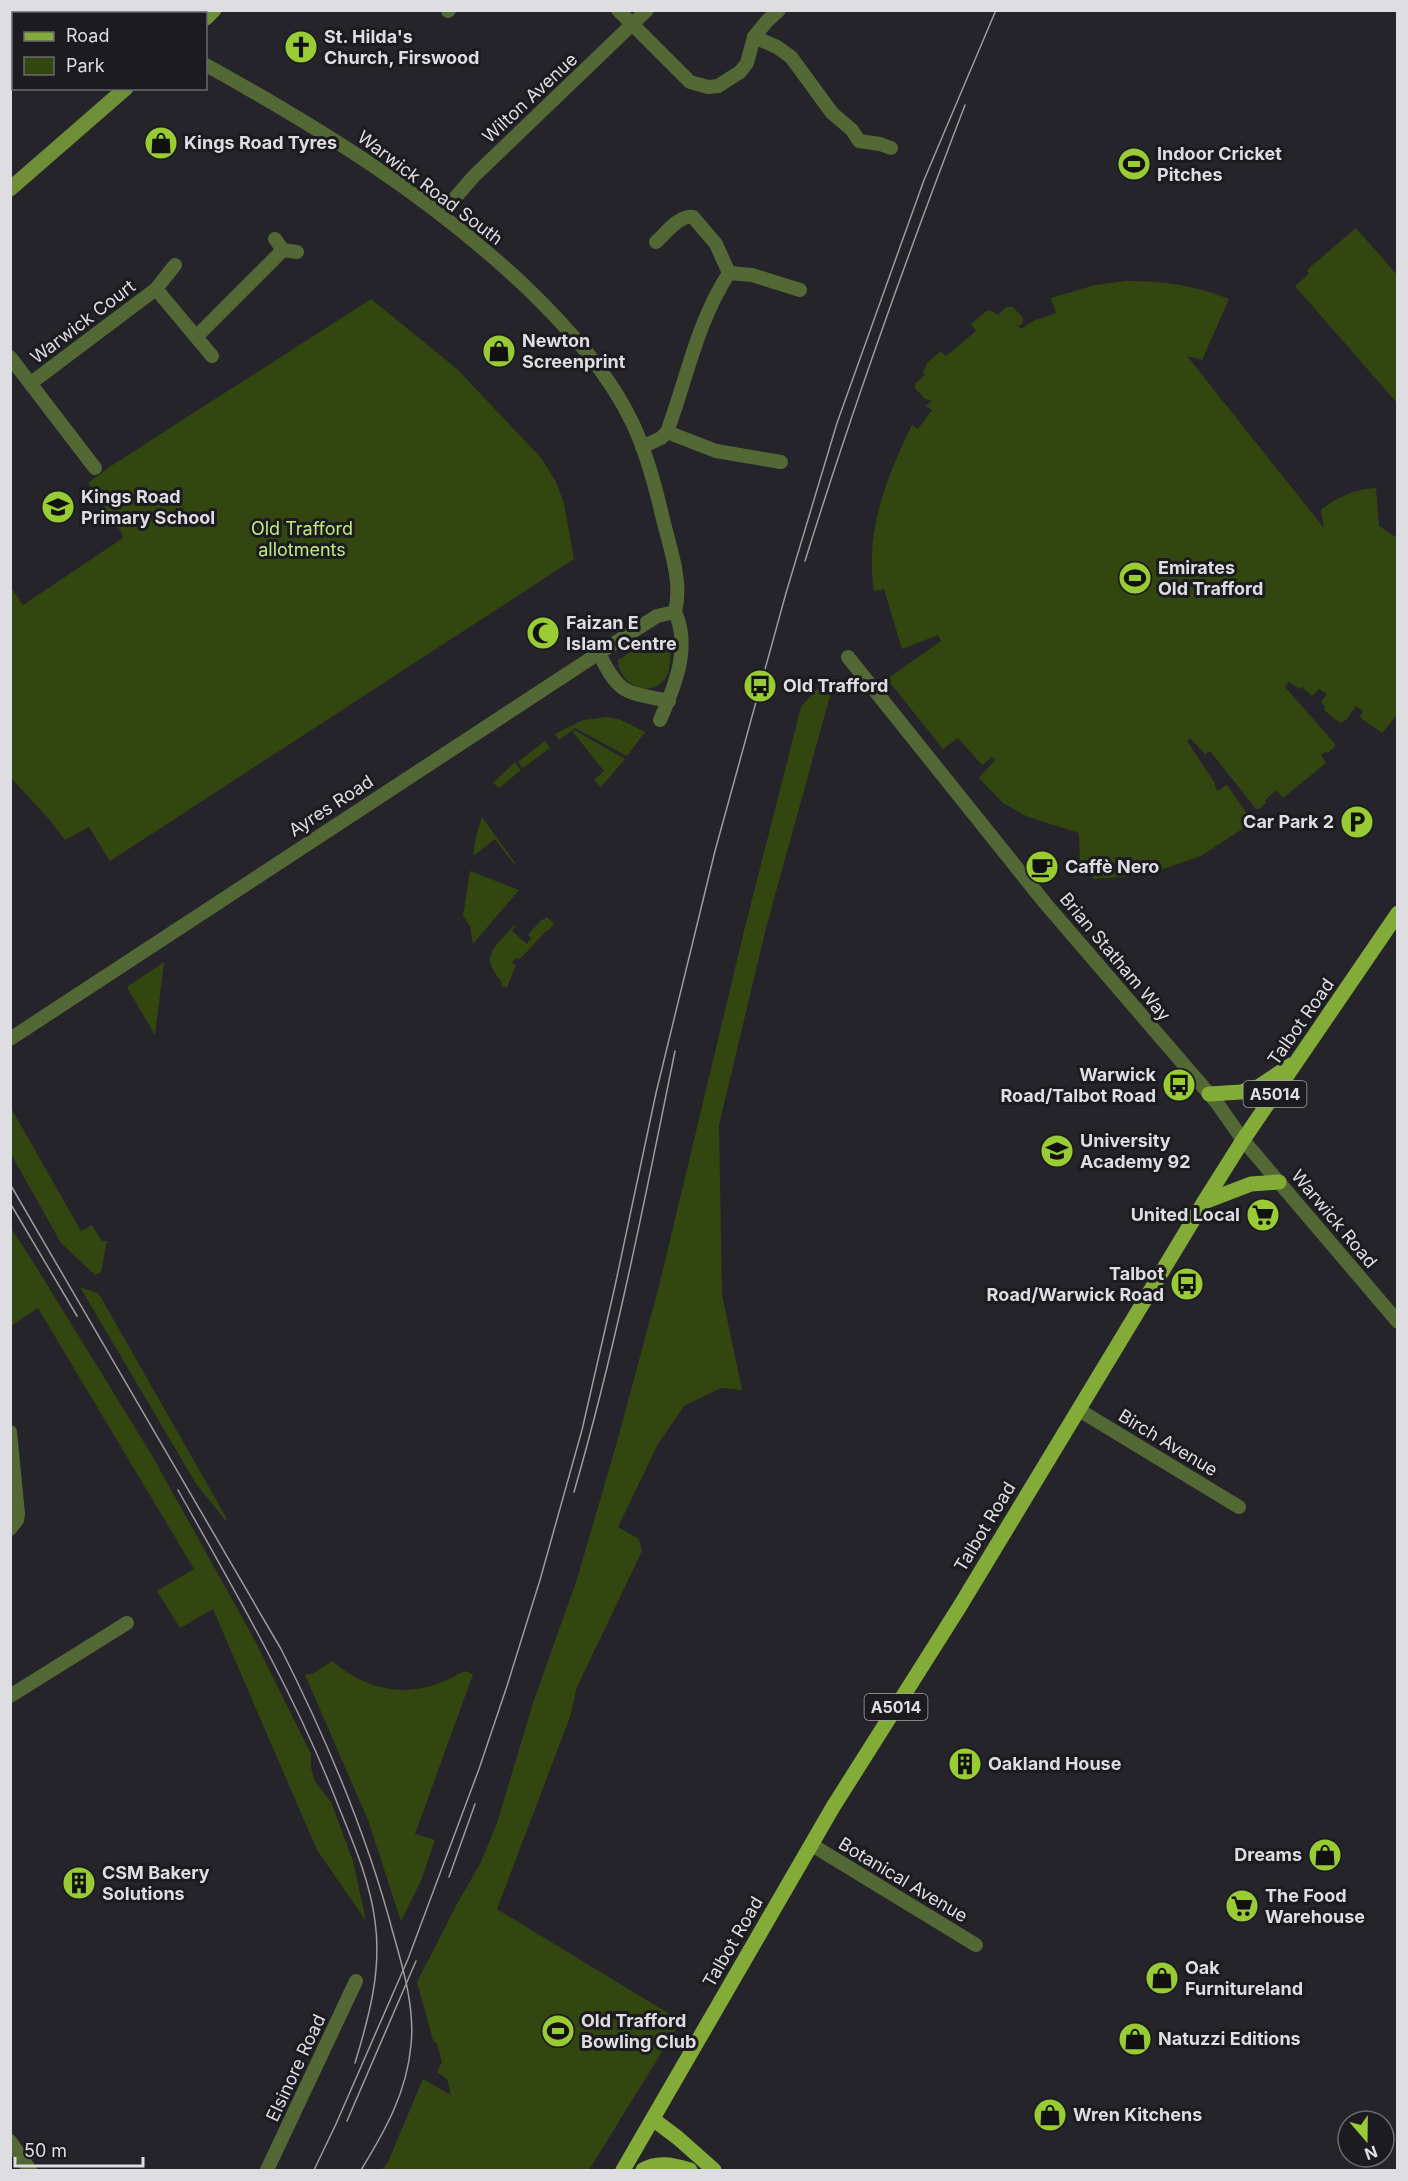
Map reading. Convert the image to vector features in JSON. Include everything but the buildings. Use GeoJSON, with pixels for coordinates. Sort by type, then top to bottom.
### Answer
{"type":"FeatureCollection","features":[{"type":"Feature","properties":{"kind":"main road","name":"Talbot Road"},"geometry":{"type":"LineString","coordinates":[[623,2170],[812,1845],[1204,1202],[1243,1140],[1398,913]]}},
{"type":"Feature","properties":{"kind":"main road"},"geometry":{"type":"LineString","coordinates":[[1209,1094],[1241,1092],[1258,1087],[1298,1060]]}},
{"type":"Feature","properties":{"kind":"main road"},"geometry":{"type":"LineString","coordinates":[[1204,1202],[1251,1184],[1279,1182]]}},
{"type":"Feature","properties":{"kind":"main road"},"geometry":{"type":"LineString","coordinates":[[654,2120],[714,2170]]}},
{"type":"Feature","properties":{"kind":"main road"},"geometry":{"type":"LineString","coordinates":[[643,2170],[664,2164],[690,2170]]}},
{"type":"Feature","properties":{"kind":"street"},"geometry":{"type":"LineString","coordinates":[[618,10],[690,82],[708,87],[718,86],[740,72],[747,63],[754,38],[779,10]]}},
{"type":"Feature","properties":{"kind":"street","name":"Wilton Avenue"},"geometry":{"type":"LineString","coordinates":[[441,214],[474,176],[647,10]]}},
{"type":"Feature","properties":{"kind":"street"},"geometry":{"type":"LineString","coordinates":[[754,38],[777,46],[790,57],[832,112],[852,130],[859,141],[891,148]]}},
{"type":"Feature","properties":{"kind":"street","name":"Warwick Road South"},"geometry":{"type":"LineString","coordinates":[[207,66],[350,149],[441,214],[505,267],[553,314],[583,348],[620,400],[642,447],[658,497],[677,581],[678,598],[675,612]]}},
{"type":"Feature","properties":{"kind":"street"},"geometry":{"type":"LineString","coordinates":[[10,189],[124,90]]}},
{"type":"Feature","properties":{"kind":"street"},"geometry":{"type":"LineString","coordinates":[[642,447],[661,438],[667,432],[701,327],[729,273],[716,244],[693,217],[686,216],[681,219],[656,242]]}},
{"type":"Feature","properties":{"kind":"street"},"geometry":{"type":"LineString","coordinates":[[197,336],[279,244],[297,252]]}},
{"type":"Feature","properties":{"kind":"street","name":"Warwick Court"},"geometry":{"type":"LineString","coordinates":[[31,383],[156,289],[175,265]]}},
{"type":"Feature","properties":{"kind":"street"},"geometry":{"type":"LineString","coordinates":[[729,273],[752,276],[800,290]]}},
{"type":"Feature","properties":{"kind":"street","name":"Warwick Court"},"geometry":{"type":"LineString","coordinates":[[156,289],[212,356]]}},
{"type":"Feature","properties":{"kind":"street","name":"Warwick Court"},"geometry":{"type":"LineString","coordinates":[[10,357],[95,468]]}},
{"type":"Feature","properties":{"kind":"street"},"geometry":{"type":"LineString","coordinates":[[667,432],[716,451],[781,462]]}},
{"type":"Feature","properties":{"kind":"street"},"geometry":{"type":"LineString","coordinates":[[660,720],[669,701],[681,661],[681,626],[675,612]]}},
{"type":"Feature","properties":{"kind":"street","name":"Ayres Road"},"geometry":{"type":"LineString","coordinates":[[10,1039],[599,653],[657,616],[675,612]]}},
{"type":"Feature","properties":{"kind":"street"},"geometry":{"type":"LineString","coordinates":[[599,653],[611,677],[624,690],[669,701]]}},
{"type":"Feature","properties":{"kind":"street","name":"Brian Statham Way"},"geometry":{"type":"LineString","coordinates":[[848,657],[1045,903],[1209,1094],[1243,1140]]}},
{"type":"Feature","properties":{"kind":"street","name":"Warwick Road"},"geometry":{"type":"LineString","coordinates":[[1243,1140],[1398,1322]]}},
{"type":"Feature","properties":{"kind":"street","name":"Birch Avenue"},"geometry":{"type":"LineString","coordinates":[[1079,1410],[1239,1507]]}},
{"type":"Feature","properties":{"kind":"street"},"geometry":{"type":"LineString","coordinates":[[10,1432],[18,1514],[17,1520],[10,1529]]}},
{"type":"Feature","properties":{"kind":"street"},"geometry":{"type":"LineString","coordinates":[[10,1696],[127,1623]]}},
{"type":"Feature","properties":{"kind":"street","name":"Botanical Avenue"},"geometry":{"type":"LineString","coordinates":[[812,1845],[976,1945]]}},
{"type":"Feature","properties":{"kind":"street","name":"Elsinore Road"},"geometry":{"type":"LineString","coordinates":[[267,2170],[356,1981]]}},
{"type":"Feature","properties":{"kind":"street"},"geometry":{"type":"LineString","coordinates":[[12,2147],[30,2170]]}},
{"type":"Feature","properties":{"kind":"green space"},"geometry":{"type":"Polygon","coordinates":[[[1356,228],[1397,275],[1397,403],[1295,286],[1309,274],[1307,270],[1356,228]]]}},
{"type":"Feature","properties":{"kind":"green space","name":"Emirates Old Trafford"},"geometry":{"type":"Polygon","coordinates":[[[1126,281],[1179,285],[1204,290],[1229,299],[1202,360],[1187,356],[1324,528],[1321,510],[1347,494],[1376,488],[1379,526],[1397,538],[1398,701],[1395,705],[1397,715],[1382,733],[1360,717],[1363,711],[1356,706],[1346,720],[1340,723],[1324,710],[1325,706],[1321,702],[1327,694],[1319,689],[1312,696],[1302,687],[1300,689],[1289,682],[1285,687],[1335,746],[1328,753],[1321,755],[1326,763],[1283,798],[1276,790],[1259,809],[1256,809],[1210,751],[1205,754],[1190,738],[1187,741],[1214,782],[1217,791],[1227,785],[1253,822],[1201,856],[1145,875],[1093,879],[1092,862],[1080,863],[1079,833],[1028,817],[1003,803],[979,778],[995,760],[992,757],[982,765],[958,738],[943,749],[887,679],[941,641],[938,635],[902,649],[884,589],[874,591],[872,547],[880,505],[894,465],[912,425],[918,429],[932,410],[926,406],[932,400],[925,399],[915,388],[915,384],[925,375],[923,372],[927,363],[941,351],[946,356],[976,331],[971,324],[985,312],[990,310],[998,315],[1006,307],[1013,307],[1023,318],[1022,324],[1018,326],[1021,329],[1033,321],[1056,313],[1051,298],[1095,285],[1126,281]]]}},
{"type":"Feature","properties":{"kind":"green space","name":"Old Trafford allotments"},"geometry":{"type":"Polygon","coordinates":[[[371,299],[457,369],[542,459],[556,482],[564,503],[574,559],[110,861],[89,827],[65,840],[11,778],[12,589],[23,605],[123,538],[88,483],[371,299]]]}},
{"type":"Feature","properties":{"kind":"green space"},"geometry":{"type":"Polygon","coordinates":[[[660,636],[665,646],[671,647],[670,664],[666,677],[657,686],[642,688],[635,686],[623,676],[618,660],[652,638],[660,636]]]}},
{"type":"Feature","properties":{"kind":"green space"},"geometry":{"type":"Polygon","coordinates":[[[833,685],[766,928],[719,1125],[722,1295],[742,1390],[721,1388],[684,1406],[658,1444],[618,1527],[639,1539],[642,1551],[577,1687],[570,1717],[497,1909],[681,2021],[589,2170],[381,2170],[387,2164],[423,2079],[451,2095],[447,2079],[437,2072],[442,2062],[437,2044],[433,2040],[417,1982],[480,1864],[497,1823],[533,1703],[577,1579],[660,1282],[744,931],[801,707],[816,690],[833,685]]]}},
{"type":"Feature","properties":{"kind":"green space"},"geometry":{"type":"Polygon","coordinates":[[[607,717],[621,720],[645,732],[627,756],[575,728],[559,740],[555,734],[583,720],[607,717]]]}},
{"type":"Feature","properties":{"kind":"green space"},"geometry":{"type":"Polygon","coordinates":[[[574,730],[625,759],[601,787],[594,780],[604,771],[573,732],[574,730]]]}},
{"type":"Feature","properties":{"kind":"green space"},"geometry":{"type":"Polygon","coordinates":[[[545,741],[550,748],[523,768],[518,762],[545,741]]]}},
{"type":"Feature","properties":{"kind":"green space"},"geometry":{"type":"Polygon","coordinates":[[[515,762],[521,770],[499,788],[493,783],[515,762]]]}},
{"type":"Feature","properties":{"kind":"green space"},"geometry":{"type":"Polygon","coordinates":[[[482,817],[514,864],[495,839],[473,856],[482,817]]]}},
{"type":"Feature","properties":{"kind":"green space"},"geometry":{"type":"Polygon","coordinates":[[[470,871],[519,890],[473,944],[470,926],[463,916],[470,871]]]}},
{"type":"Feature","properties":{"kind":"green space"},"geometry":{"type":"Polygon","coordinates":[[[546,917],[554,923],[520,959],[516,958],[512,963],[516,965],[507,987],[501,986],[502,982],[491,966],[491,953],[494,948],[516,925],[512,931],[527,944],[531,938],[528,935],[546,917]]]}},
{"type":"Feature","properties":{"kind":"green space"},"geometry":{"type":"Polygon","coordinates":[[[164,962],[155,1035],[127,987],[164,962]]]}},
{"type":"Feature","properties":{"kind":"green space"},"geometry":{"type":"Polygon","coordinates":[[[11,1108],[81,1231],[92,1225],[102,1241],[107,1241],[101,1272],[95,1275],[61,1243],[11,1154],[11,1108]]]}},
{"type":"Feature","properties":{"kind":"green space"},"geometry":{"type":"Polygon","coordinates":[[[11,1228],[150,1452],[253,1637],[311,1754],[311,1768],[315,1782],[331,1802],[353,1861],[366,1921],[317,1850],[213,1609],[180,1628],[157,1591],[194,1569],[38,1308],[11,1326],[11,1228]]]}},
{"type":"Feature","properties":{"kind":"green space"},"geometry":{"type":"Polygon","coordinates":[[[80,1287],[99,1294],[227,1519],[225,1520],[195,1482],[80,1287]]]}},
{"type":"Feature","properties":{"kind":"green space"},"geometry":{"type":"Polygon","coordinates":[[[332,1661],[363,1681],[396,1690],[430,1686],[464,1671],[473,1674],[415,1834],[435,1840],[421,1881],[401,1921],[368,1820],[305,1675],[314,1673],[332,1661]]]}},
{"type":"Feature","properties":{"kind":"tram line"},"geometry":{"type":"LineString","coordinates":[[314,2170],[408,1959],[479,1769],[507,1686],[540,1580],[582,1430],[656,1093],[715,851],[786,593],[837,423],[924,180],[996,10]]}},
{"type":"Feature","properties":{"kind":"tram line"},"geometry":{"type":"LineString","coordinates":[[805,561],[881,332],[965,105]]}},
{"type":"Feature","properties":{"kind":"tram line"},"geometry":{"type":"LineString","coordinates":[[574,1492],[617,1328],[675,1051]]}},
{"type":"Feature","properties":{"kind":"tram line"},"geometry":{"type":"LineString","coordinates":[[10,1184],[281,1649],[330,1753],[371,1860],[401,1960],[410,2003],[412,2031],[409,2062],[400,2095],[386,2126],[361,2170]]}},
{"type":"Feature","properties":{"kind":"tram line"},"geometry":{"type":"LineString","coordinates":[[10,1203],[77,1316]]}},
{"type":"Feature","properties":{"kind":"tram line"},"geometry":{"type":"LineString","coordinates":[[178,1490],[264,1644],[303,1723],[344,1819],[365,1876],[373,1906],[377,1957],[373,1993],[355,2063]]}},
{"type":"Feature","properties":{"kind":"tram line"},"geometry":{"type":"LineString","coordinates":[[449,1877],[475,1804]]}},
{"type":"Feature","properties":{"kind":"tram line"},"geometry":{"type":"LineString","coordinates":[[347,2121],[416,1961]]}},
{"type":"Feature","properties":{"kind":"place","name":"St. Hilda's Church, Firswood"},"geometry":{"type":"Point","coordinates":[301,47]}},
{"type":"Feature","properties":{"kind":"place","name":"Kings Road Tyres"},"geometry":{"type":"Point","coordinates":[161,143]}},
{"type":"Feature","properties":{"kind":"place","name":"Indoor Cricket Pitches"},"geometry":{"type":"Point","coordinates":[1134,164]}},
{"type":"Feature","properties":{"kind":"place","name":"Newton Screenprint"},"geometry":{"type":"Point","coordinates":[499,351]}},
{"type":"Feature","properties":{"kind":"place","name":"Kings Road Primary School"},"geometry":{"type":"Point","coordinates":[58,507]}},
{"type":"Feature","properties":{"kind":"place","name":"Emirates Old Trafford"},"geometry":{"type":"Point","coordinates":[1135,578]}},
{"type":"Feature","properties":{"kind":"place","name":"Faizan E Islam Centre"},"geometry":{"type":"Point","coordinates":[543,633]}},
{"type":"Feature","properties":{"kind":"place","name":"Old Trafford"},"geometry":{"type":"Point","coordinates":[760,686]}},
{"type":"Feature","properties":{"kind":"place","name":"Car Park 2"},"geometry":{"type":"Point","coordinates":[1357,822]}},
{"type":"Feature","properties":{"kind":"place","name":"Caffè Nero"},"geometry":{"type":"Point","coordinates":[1042,867]}},
{"type":"Feature","properties":{"kind":"place","name":"Warwick Road/Talbot Road"},"geometry":{"type":"Point","coordinates":[1179,1085]}},
{"type":"Feature","properties":{"kind":"place","name":"University Academy 92"},"geometry":{"type":"Point","coordinates":[1057,1151]}},
{"type":"Feature","properties":{"kind":"place","name":"United Local"},"geometry":{"type":"Point","coordinates":[1263,1215]}},
{"type":"Feature","properties":{"kind":"place","name":"Talbot Road/Warwick Road"},"geometry":{"type":"Point","coordinates":[1187,1284]}},
{"type":"Feature","properties":{"kind":"place","name":"Oakland House"},"geometry":{"type":"Point","coordinates":[965,1764]}},
{"type":"Feature","properties":{"kind":"place","name":"Dreams"},"geometry":{"type":"Point","coordinates":[1325,1855]}},
{"type":"Feature","properties":{"kind":"place","name":"CSM Bakery Solutions"},"geometry":{"type":"Point","coordinates":[79,1883]}},
{"type":"Feature","properties":{"kind":"place","name":"The Food Warehouse"},"geometry":{"type":"Point","coordinates":[1242,1906]}},
{"type":"Feature","properties":{"kind":"place","name":"Oak Furnitureland"},"geometry":{"type":"Point","coordinates":[1162,1978]}},
{"type":"Feature","properties":{"kind":"place","name":"Old Trafford Bowling Club"},"geometry":{"type":"Point","coordinates":[558,2031]}},
{"type":"Feature","properties":{"kind":"place","name":"Natuzzi Editions"},"geometry":{"type":"Point","coordinates":[1135,2039]}},
{"type":"Feature","properties":{"kind":"place","name":"Wren Kitchens"},"geometry":{"type":"Point","coordinates":[1050,2115]}}]}
